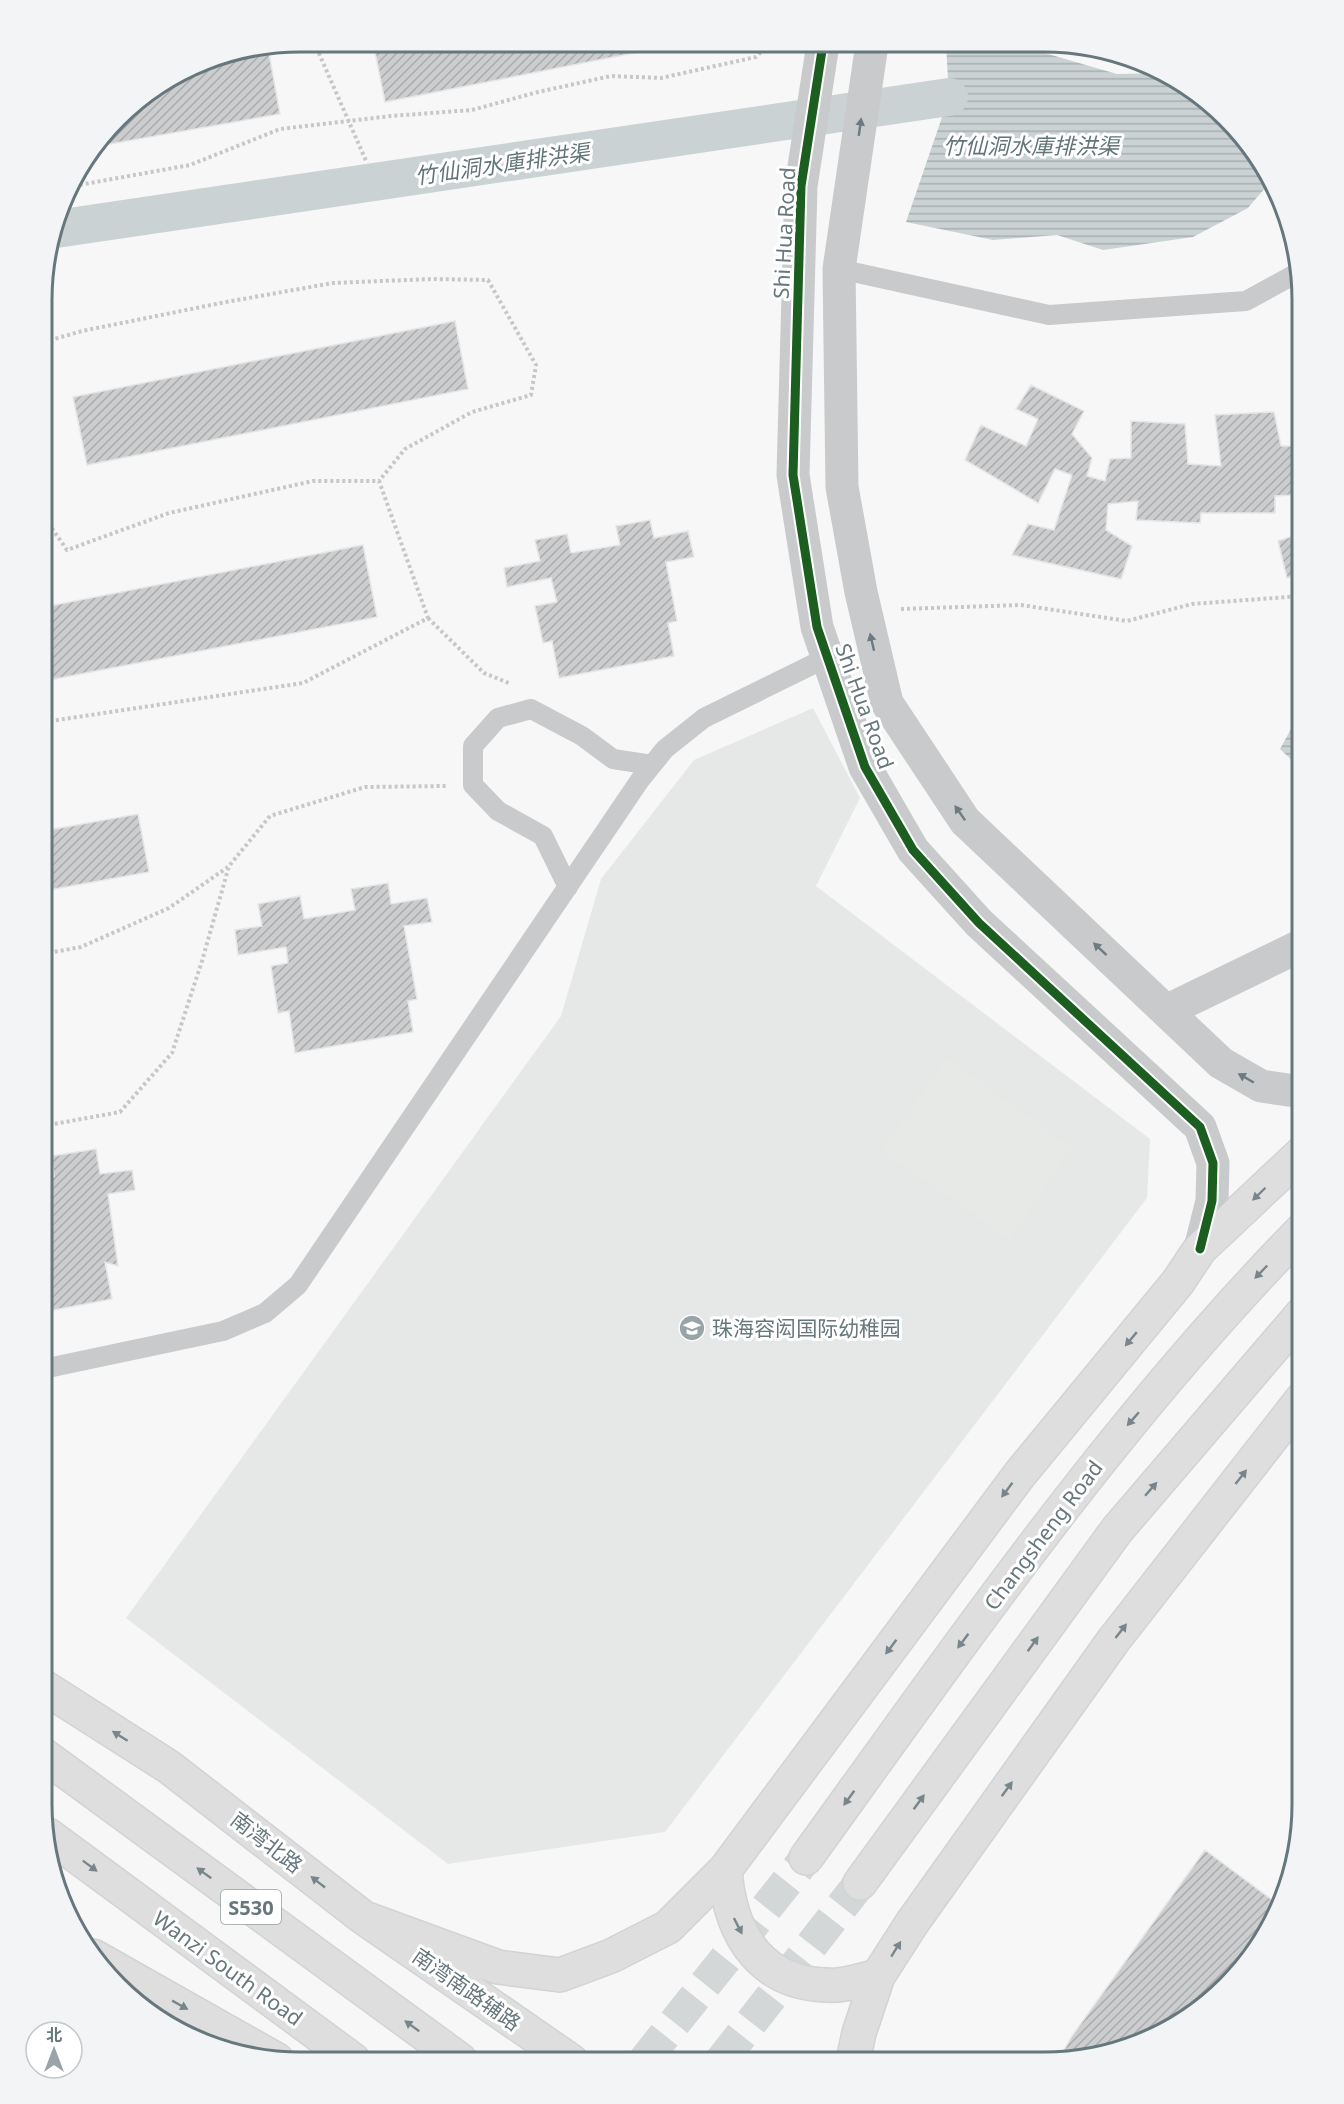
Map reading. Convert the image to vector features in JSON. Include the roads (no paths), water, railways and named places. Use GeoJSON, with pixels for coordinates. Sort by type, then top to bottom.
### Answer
{"type":"FeatureCollection","features":[{"type":"Feature","properties":{"kind":"main road"},"geometry":{"type":"LineString","coordinates":[[364,1918],[498,1967],[560,1975],[611,1956],[668,1927],[725,1870],[1020,1473],[1178,1282],[1200,1249],[1292,1162]]}},
{"type":"Feature","properties":{"kind":"main road","name":"Changsheng Road"},"geometry":{"type":"LineString","coordinates":[[806,1858],[954,1653],[1118,1438],[1249,1284],[1292,1240]]}},
{"type":"Feature","properties":{"kind":"main road"},"geometry":{"type":"LineString","coordinates":[[860,1883],[1117,1530],[1292,1326]]}},
{"type":"Feature","properties":{"kind":"main road"},"geometry":{"type":"LineString","coordinates":[[855,2052],[859,2033],[879,1976],[912,1923],[1113,1641],[1292,1412]]}},
{"type":"Feature","properties":{"kind":"main road","name":"南湾北路"},"geometry":{"type":"LineString","coordinates":[[52,1692],[169,1767],[364,1918]]}},
{"type":"Feature","properties":{"kind":"main road","name":"S530"},"geometry":{"type":"LineString","coordinates":[[52,1761],[448,2052]]}},
{"type":"Feature","properties":{"kind":"main road","name":"S530"},"geometry":{"type":"LineString","coordinates":[[56,1841],[342,2052]]}},
{"type":"Feature","properties":{"kind":"main road"},"geometry":{"type":"LineString","coordinates":[[725,1870],[727,1901],[737,1925],[756,1956],[773,1970],[807,1983],[839,1985],[879,1976]]}},
{"type":"Feature","properties":{"kind":"main road","name":"南湾南路辅路"},"geometry":{"type":"LineString","coordinates":[[364,1918],[558,2052]]}},
{"type":"Feature","properties":{"kind":"main road"},"geometry":{"type":"LineString","coordinates":[[116,1969],[255,2047]]}},
{"type":"Feature","properties":{"kind":"street","name":"Shi Hua Road"},"geometry":{"type":"LineString","coordinates":[[822,52],[801,186],[793,475],[817,627],[865,767],[912,850],[979,923],[1200,1126],[1213,1163],[1212,1202],[1200,1249]]}},
{"type":"Feature","properties":{"kind":"street","name":"Shi Hua Road"},"geometry":{"type":"LineString","coordinates":[[871,52],[839,269],[842,486],[865,610],[887,704],[965,821],[1221,1063],[1261,1086],[1292,1091]]}},
{"type":"Feature","properties":{"kind":"street"},"geometry":{"type":"LineString","coordinates":[[1166,1011],[1292,950]]}},
{"type":"Feature","properties":{"kind":"lane"},"geometry":{"type":"LineString","coordinates":[[839,269],[1049,315],[1246,301],[1290,277]]}},
{"type":"Feature","properties":{"kind":"lane"},"geometry":{"type":"LineString","coordinates":[[52,1368],[223,1332],[265,1314],[298,1285],[568,887],[665,749],[704,718],[828,657]]}},
{"type":"Feature","properties":{"kind":"lane"},"geometry":{"type":"LineString","coordinates":[[568,887],[543,836],[498,811],[473,785],[473,746],[498,718],[531,710],[582,736],[614,759],[652,765]]}},
{"type":"Feature","properties":{"kind":"water","name":"竹仙洞水庫排洪渠"},"geometry":{"type":"Polygon","coordinates":[[[946,52],[1041,52],[1117,74],[1144,73],[1181,94],[1219,125],[1240,149],[1265,188],[1248,208],[1193,237],[1103,250],[1057,235],[993,240],[906,222],[949,97],[946,52]]]}},
{"type":"Feature","properties":{"kind":"water"},"geometry":{"type":"Polygon","coordinates":[[[1292,727],[1292,760],[1280,749],[1292,727]]]}},
{"type":"Feature","properties":{"kind":"waterway","name":"竹仙洞水庫排洪渠"},"geometry":{"type":"LineString","coordinates":[[64,228],[949,97]]}},
{"type":"Feature","properties":{"kind":"tunnel"},"geometry":{"type":"LineString","coordinates":[[651,2052],[806,1858]]}},
{"type":"Feature","properties":{"kind":"tunnel"},"geometry":{"type":"LineString","coordinates":[[728,2052],[860,1883]]}},
{"type":"Feature","properties":{"kind":"place","name":"珠海容闳国际幼稚园"},"geometry":{"type":"Point","coordinates":[692,1328]}}]}
